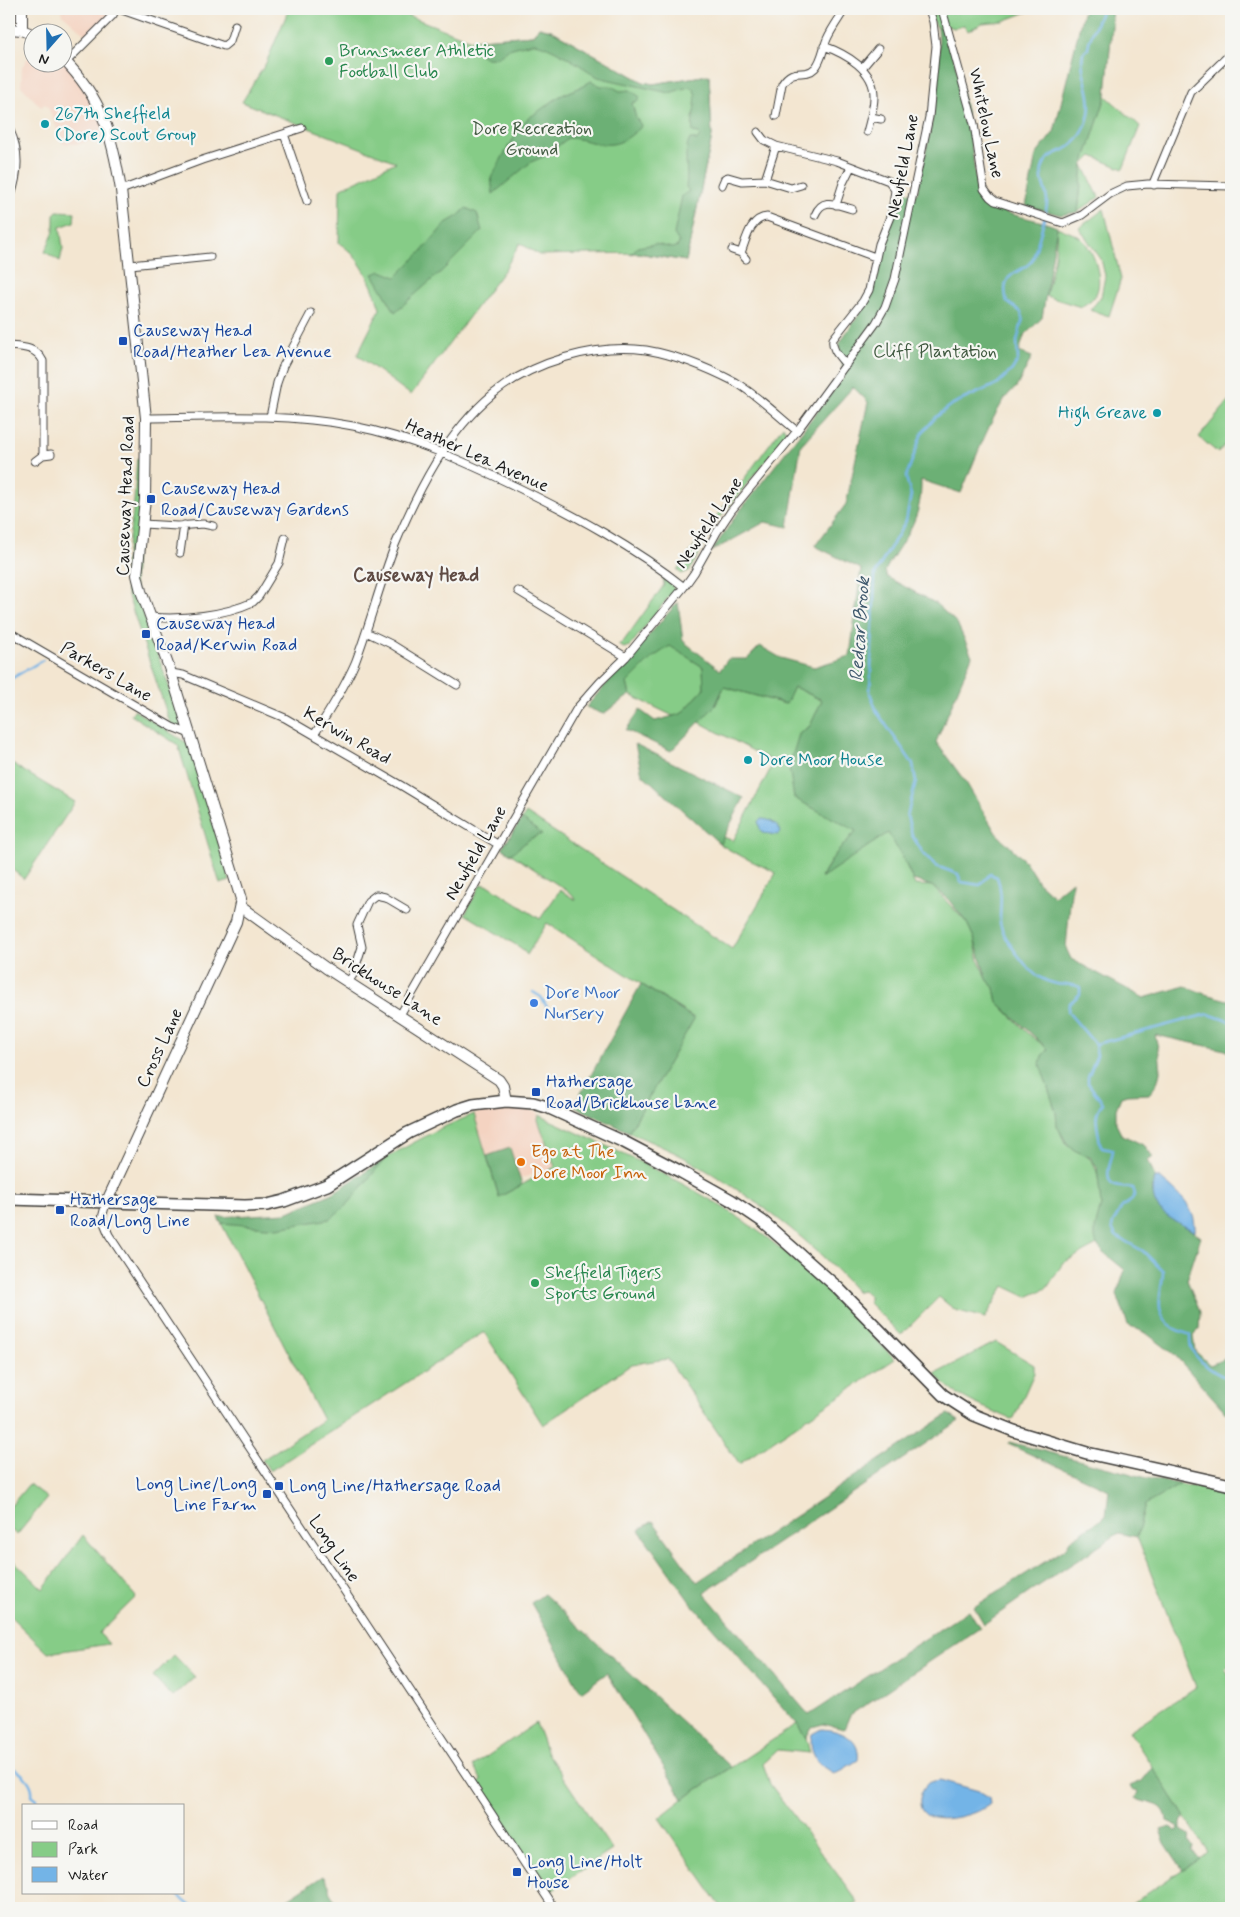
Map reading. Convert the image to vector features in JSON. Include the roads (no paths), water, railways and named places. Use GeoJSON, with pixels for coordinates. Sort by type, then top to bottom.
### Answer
{"type":"FeatureCollection","features":[{"type":"Feature","properties":{"kind":"main road"},"geometry":{"type":"LineString","coordinates":[[9,1199],[245,1206],[284,1201],[327,1184],[408,1133],[441,1116],[473,1105],[506,1101],[534,1104],[552,1109],[624,1142],[710,1188],[757,1218],[838,1288],[943,1395],[974,1415],[1014,1431],[1087,1453],[1231,1486]]}},
{"type":"Feature","properties":{"kind":"street"},"geometry":{"type":"LineString","coordinates":[[22,9],[22,22]]}},
{"type":"Feature","properties":{"kind":"street"},"geometry":{"type":"LineString","coordinates":[[72,53],[118,9],[224,46],[230,41],[235,24]]}},
{"type":"Feature","properties":{"kind":"street"},"geometry":{"type":"LineString","coordinates":[[776,116],[782,84],[792,73],[812,70],[819,61],[824,46],[845,9]]}},
{"type":"Feature","properties":{"kind":"street","name":"Newfield Lane"},"geometry":{"type":"LineString","coordinates":[[400,1015],[576,708],[626,657],[684,587],[730,511],[798,431],[876,323],[885,307],[895,279],[929,117],[936,46],[933,22],[929,9]]}},
{"type":"Feature","properties":{"kind":"street","name":"Whitelow Lane"},"geometry":{"type":"LineString","coordinates":[[942,9],[974,124],[984,189],[990,197],[1001,204],[1063,223],[1082,215],[1118,189],[1127,186],[1231,186]]}},
{"type":"Feature","properties":{"kind":"street"},"geometry":{"type":"LineString","coordinates":[[9,29],[22,30]]}},
{"type":"Feature","properties":{"kind":"street"},"geometry":{"type":"LineString","coordinates":[[824,46],[837,51],[862,68],[871,81],[873,103],[867,132]]}},
{"type":"Feature","properties":{"kind":"street"},"geometry":{"type":"LineString","coordinates":[[862,68],[878,49]]}},
{"type":"Feature","properties":{"kind":"street"},"geometry":{"type":"LineString","coordinates":[[1154,185],[1154,180],[1187,98],[1197,84],[1231,53]]}},
{"type":"Feature","properties":{"kind":"street","name":"Causeway Head Road"},"geometry":{"type":"LineString","coordinates":[[72,69],[90,90],[105,120],[114,147],[121,190],[146,418],[143,524],[137,576],[171,673],[240,893],[240,907]]}},
{"type":"Feature","properties":{"kind":"street"},"geometry":{"type":"LineString","coordinates":[[871,117],[881,119]]}},
{"type":"Feature","properties":{"kind":"street"},"geometry":{"type":"LineString","coordinates":[[121,190],[202,160],[302,128]]}},
{"type":"Feature","properties":{"kind":"street"},"geometry":{"type":"LineString","coordinates":[[9,132],[13,144],[15,170],[14,182],[9,197]]}},
{"type":"Feature","properties":{"kind":"street"},"geometry":{"type":"LineString","coordinates":[[758,132],[764,140],[776,146],[837,161],[889,181],[895,190],[892,212],[879,244],[872,277],[863,301],[833,339],[834,350],[846,364]]}},
{"type":"Feature","properties":{"kind":"street"},"geometry":{"type":"LineString","coordinates":[[284,134],[308,201]]}},
{"type":"Feature","properties":{"kind":"street"},"geometry":{"type":"LineString","coordinates":[[764,180],[776,146]]}},
{"type":"Feature","properties":{"kind":"street"},"geometry":{"type":"LineString","coordinates":[[836,205],[843,183],[851,167]]}},
{"type":"Feature","properties":{"kind":"street"},"geometry":{"type":"LineString","coordinates":[[722,186],[725,178],[728,177],[742,181],[764,180],[792,188],[801,185]]}},
{"type":"Feature","properties":{"kind":"street"},"geometry":{"type":"LineString","coordinates":[[815,215],[823,204],[852,209]]}},
{"type":"Feature","properties":{"kind":"street"},"geometry":{"type":"LineString","coordinates":[[732,250],[744,256],[753,225],[761,218],[767,217],[875,257]]}},
{"type":"Feature","properties":{"kind":"street"},"geometry":{"type":"LineString","coordinates":[[130,265],[210,257]]}},
{"type":"Feature","properties":{"kind":"street"},"geometry":{"type":"LineString","coordinates":[[270,417],[276,383],[311,313]]}},
{"type":"Feature","properties":{"kind":"street"},"geometry":{"type":"LineString","coordinates":[[9,346],[32,349],[43,360],[43,455]]}},
{"type":"Feature","properties":{"kind":"street"},"geometry":{"type":"LineString","coordinates":[[314,735],[347,680],[366,632],[396,544],[423,487],[442,454],[462,426],[481,405],[518,378],[547,363],[562,358],[630,349],[662,354],[718,374],[741,386],[798,431]]}},
{"type":"Feature","properties":{"kind":"street","name":"Heather Lea Avenue"},"geometry":{"type":"LineString","coordinates":[[146,418],[270,417],[331,422],[381,432],[442,454],[496,477],[571,515],[640,555],[684,587]]}},
{"type":"Feature","properties":{"kind":"street"},"geometry":{"type":"LineString","coordinates":[[35,460],[43,455],[51,454]]}},
{"type":"Feature","properties":{"kind":"street"},"geometry":{"type":"LineString","coordinates":[[143,524],[184,526],[203,524],[212,526]]}},
{"type":"Feature","properties":{"kind":"street"},"geometry":{"type":"LineString","coordinates":[[180,553],[184,526]]}},
{"type":"Feature","properties":{"kind":"street"},"geometry":{"type":"LineString","coordinates":[[151,617],[182,618],[200,616],[253,602],[259,596],[279,563],[285,538]]}},
{"type":"Feature","properties":{"kind":"street"},"geometry":{"type":"LineString","coordinates":[[518,591],[626,657]]}},
{"type":"Feature","properties":{"kind":"street","name":"Parkers Lane"},"geometry":{"type":"LineString","coordinates":[[9,632],[138,708],[180,731],[190,734]]}},
{"type":"Feature","properties":{"kind":"street"},"geometry":{"type":"LineString","coordinates":[[366,632],[391,644],[457,685]]}},
{"type":"Feature","properties":{"kind":"street","name":"Kerwin Road"},"geometry":{"type":"LineString","coordinates":[[171,673],[183,675],[270,710],[499,845]]}},
{"type":"Feature","properties":{"kind":"street"},"geometry":{"type":"LineString","coordinates":[[348,982],[353,975],[362,947],[357,925],[368,901],[376,895],[385,897],[407,910]]}},
{"type":"Feature","properties":{"kind":"street","name":"Brickhouse Lane"},"geometry":{"type":"LineString","coordinates":[[240,907],[348,982],[499,1080],[503,1086],[506,1101]]}},
{"type":"Feature","properties":{"kind":"street","name":"Cross Lane"},"geometry":{"type":"LineString","coordinates":[[106,1203],[236,922],[240,907]]}},
{"type":"Feature","properties":{"kind":"street","name":"Long Line"},"geometry":{"type":"LineString","coordinates":[[106,1203],[102,1218],[109,1235],[554,1908]]}},
{"type":"Feature","properties":{"kind":"water"},"geometry":{"type":"Polygon","coordinates":[[[761,819],[773,822],[781,832],[778,835],[763,833],[758,821],[761,819]]]}},
{"type":"Feature","properties":{"kind":"water"},"geometry":{"type":"Polygon","coordinates":[[[1155,1178],[1160,1178],[1173,1189],[1190,1208],[1195,1223],[1195,1232],[1169,1217],[1157,1206],[1153,1189],[1155,1178]]]}},
{"type":"Feature","properties":{"kind":"water"},"geometry":{"type":"Polygon","coordinates":[[[821,1729],[842,1733],[853,1741],[858,1752],[858,1760],[834,1773],[823,1766],[815,1757],[811,1747],[812,1734],[821,1729]]]}},
{"type":"Feature","properties":{"kind":"water"},"geometry":{"type":"Polygon","coordinates":[[[940,1780],[979,1791],[989,1797],[990,1804],[977,1812],[947,1819],[929,1816],[921,1809],[921,1793],[928,1783],[940,1780]]]}},
{"type":"Feature","properties":{"kind":"waterway","name":"Redcar Brook"},"geometry":{"type":"LineString","coordinates":[[1102,9],[1088,49],[1083,53],[1082,60],[1090,106],[1086,125],[1081,135],[1073,144],[1050,156],[1046,161],[1041,173],[1047,203],[1033,259],[1024,268],[1013,274],[1006,283],[1007,302],[1021,312],[1023,318],[1017,341],[1018,360],[1012,370],[997,384],[953,404],[936,417],[922,433],[906,477],[911,495],[906,521],[875,574],[870,693],[877,712],[913,764],[916,782],[907,816],[912,835],[923,853],[936,866],[958,874],[961,882],[980,885],[990,874],[997,877],[1001,893],[1000,922],[1002,928],[1028,968],[1048,981],[1080,987],[1080,994],[1069,1004],[1068,1012],[1095,1044],[1097,1055],[1088,1077],[1088,1083],[1103,1103],[1097,1112],[1097,1122],[1102,1148],[1113,1150],[1108,1173],[1110,1182],[1115,1186],[1133,1188],[1135,1194],[1132,1200],[1122,1207],[1112,1228],[1116,1236],[1143,1251],[1163,1271],[1160,1308],[1166,1321],[1174,1328],[1190,1335],[1193,1352],[1202,1362],[1214,1372],[1231,1377]]}},
{"type":"Feature","properties":{"kind":"waterway"},"geometry":{"type":"LineString","coordinates":[[9,680],[43,660]]}},
{"type":"Feature","properties":{"kind":"waterway"},"geometry":{"type":"LineString","coordinates":[[533,992],[541,997],[547,1007]]}},
{"type":"Feature","properties":{"kind":"waterway"},"geometry":{"type":"LineString","coordinates":[[1096,1044],[1208,1014],[1231,1022]]}},
{"type":"Feature","properties":{"kind":"waterway"},"geometry":{"type":"LineString","coordinates":[[9,1766],[29,1781],[32,1795],[37,1799],[36,1804]]}},
{"type":"Feature","properties":{"kind":"waterway"},"geometry":{"type":"LineString","coordinates":[[176,1894],[193,1908]]}},
{"type":"Feature","properties":{"kind":"place","name":"Brunsmeer Athletic Football Club"},"geometry":{"type":"Point","coordinates":[329,61]}},
{"type":"Feature","properties":{"kind":"place","name":"267th Sheffield (Dore) Scout Group"},"geometry":{"type":"Point","coordinates":[45,124]}},
{"type":"Feature","properties":{"kind":"place","name":"Causeway Head Road/Heather Lea Avenue"},"geometry":{"type":"Point","coordinates":[123,341]}},
{"type":"Feature","properties":{"kind":"place","name":"High Greave"},"geometry":{"type":"Point","coordinates":[1157,413]}},
{"type":"Feature","properties":{"kind":"place","name":"Causeway Head Road/Causeway Gardens"},"geometry":{"type":"Point","coordinates":[151,499]}},
{"type":"Feature","properties":{"kind":"place","name":"Causeway Head Road/Kerwin Road"},"geometry":{"type":"Point","coordinates":[146,634]}},
{"type":"Feature","properties":{"kind":"place","name":"Dore Moor House"},"geometry":{"type":"Point","coordinates":[748,760]}},
{"type":"Feature","properties":{"kind":"place","name":"Dore Moor Nursery"},"geometry":{"type":"Point","coordinates":[534,1003]}},
{"type":"Feature","properties":{"kind":"place","name":"Hathersage Road/Brickhouse Lane"},"geometry":{"type":"Point","coordinates":[536,1092]}},
{"type":"Feature","properties":{"kind":"place","name":"Ego at The Dore Moor Inn"},"geometry":{"type":"Point","coordinates":[521,1162]}},
{"type":"Feature","properties":{"kind":"place","name":"Hathersage Road/Long Line"},"geometry":{"type":"Point","coordinates":[60,1210]}},
{"type":"Feature","properties":{"kind":"place","name":"Sheffield Tigers Sports Ground"},"geometry":{"type":"Point","coordinates":[535,1283]}},
{"type":"Feature","properties":{"kind":"place","name":"Long Line/Hathersage Road"},"geometry":{"type":"Point","coordinates":[279,1486]}},
{"type":"Feature","properties":{"kind":"place","name":"Long Line/Long Line Farm"},"geometry":{"type":"Point","coordinates":[267,1494]}},
{"type":"Feature","properties":{"kind":"place","name":"Long Line/Holt House"},"geometry":{"type":"Point","coordinates":[517,1872]}},
{"type":"Feature","properties":{"kind":"district","name":"Causeway Head"},"geometry":{"type":"Point","coordinates":[416,575]}},
{"type":"Feature","properties":{"kind":"park label","name":"Dore Recreation Ground"},"geometry":{"type":"Point","coordinates":[532,139]}},
{"type":"Feature","properties":{"kind":"park label","name":"Cliff Plantation"},"geometry":{"type":"Point","coordinates":[935,352]}}]}
